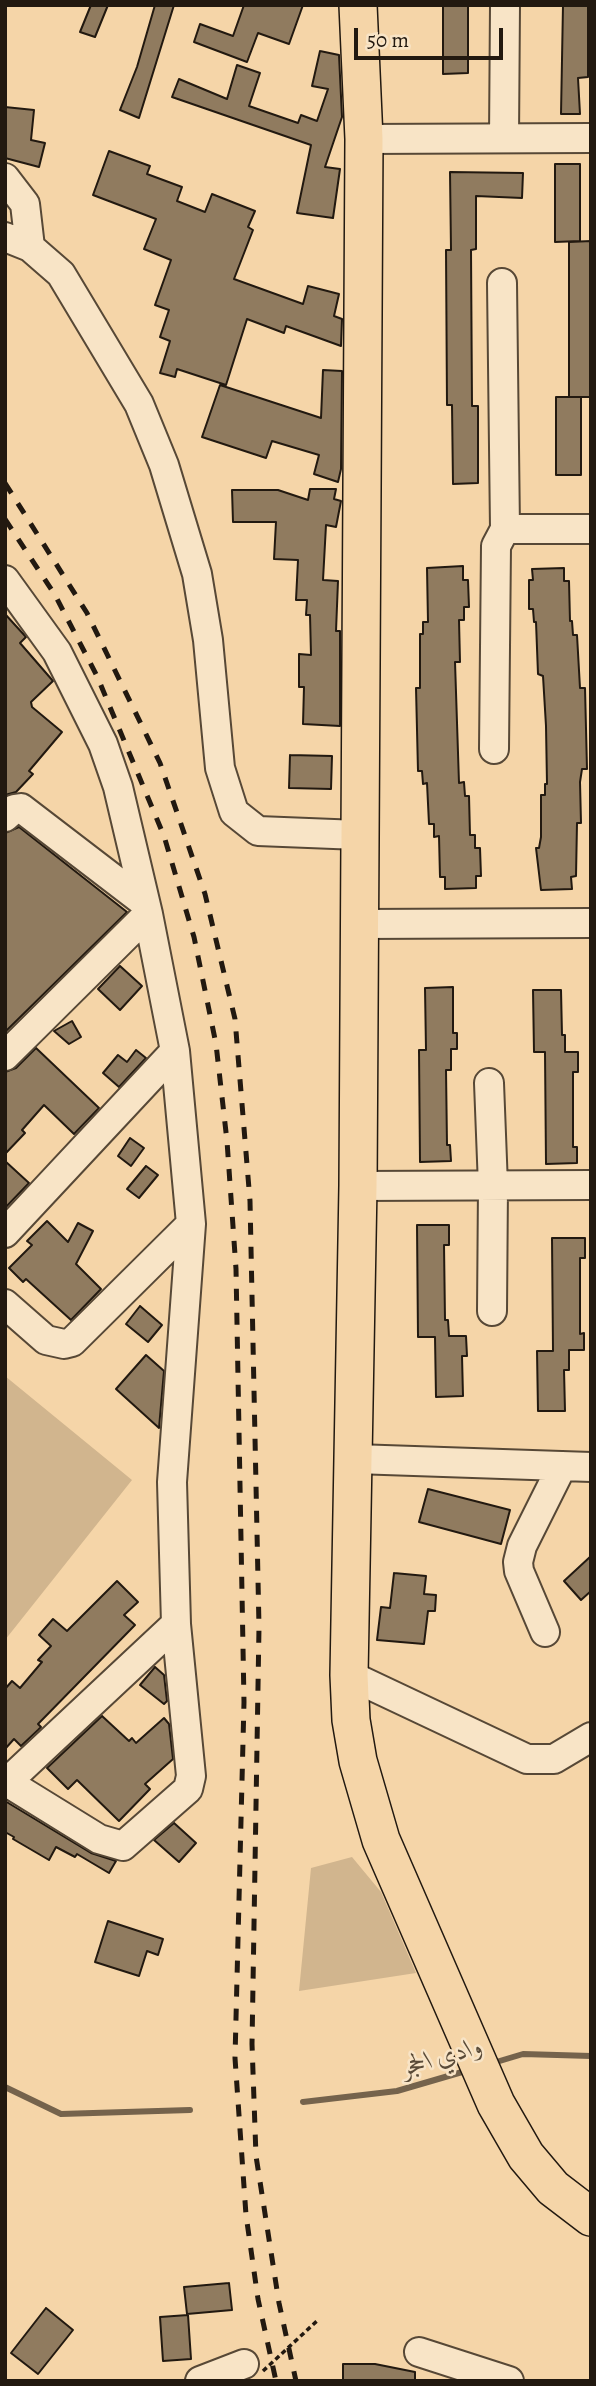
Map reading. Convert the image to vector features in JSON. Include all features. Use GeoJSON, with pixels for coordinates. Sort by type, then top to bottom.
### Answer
{"type":"FeatureCollection","features":[{"type":"Feature","properties":{"kind":"main road"},"geometry":{"type":"LineString","coordinates":[[358,5],[364,139],[358,1186],[349,1675],[351,1720],[358,1761],[381,1840],[496,2104],[526,2156],[553,2189],[591,2217]]}},
{"type":"Feature","properties":{"kind":"street"},"geometry":{"type":"LineString","coordinates":[[504,138],[505,5]]}},
{"type":"Feature","properties":{"kind":"street"},"geometry":{"type":"LineString","coordinates":[[364,139],[591,138]]}},
{"type":"Feature","properties":{"kind":"street"},"geometry":{"type":"LineString","coordinates":[[5,177],[25,204],[18,242],[61,274],[90,317],[139,404],[164,465],[197,574],[208,640],[220,768],[234,811],[258,831],[359,835]]}},
{"type":"Feature","properties":{"kind":"street"},"geometry":{"type":"LineString","coordinates":[[495,750],[496,546],[505,529],[502,283]]}},
{"type":"Feature","properties":{"kind":"street"},"geometry":{"type":"LineString","coordinates":[[505,529],[591,529]]}},
{"type":"Feature","properties":{"kind":"street"},"geometry":{"type":"LineString","coordinates":[[5,580],[57,652],[103,744],[130,829],[175,1051],[191,1224],[173,1482],[176,1624],[191,1776],[188,1789],[123,1846],[99,1839],[6,1781],[176,1624]]}},
{"type":"Feature","properties":{"kind":"street"},"geometry":{"type":"LineString","coordinates":[[5,817],[14,809],[21,808],[147,908]]}},
{"type":"Feature","properties":{"kind":"street"},"geometry":{"type":"LineString","coordinates":[[5,1056],[147,908]]}},
{"type":"Feature","properties":{"kind":"street"},"geometry":{"type":"LineString","coordinates":[[359,924],[591,923]]}},
{"type":"Feature","properties":{"kind":"street"},"geometry":{"type":"LineString","coordinates":[[5,1233],[175,1051]]}},
{"type":"Feature","properties":{"kind":"street"},"geometry":{"type":"LineString","coordinates":[[489,1083],[493,1186],[492,1311]]}},
{"type":"Feature","properties":{"kind":"street"},"geometry":{"type":"LineString","coordinates":[[358,1186],[591,1185]]}},
{"type":"Feature","properties":{"kind":"street"},"geometry":{"type":"LineString","coordinates":[[5,1304],[46,1340],[64,1344],[72,1342],[191,1224]]}},
{"type":"Feature","properties":{"kind":"street"},"geometry":{"type":"LineString","coordinates":[[355,1459],[591,1467]]}},
{"type":"Feature","properties":{"kind":"street"},"geometry":{"type":"LineString","coordinates":[[545,1632],[519,1572],[518,1562],[522,1546],[562,1466]]}},
{"type":"Feature","properties":{"kind":"street"},"geometry":{"type":"LineString","coordinates":[[349,1675],[527,1759],[554,1759],[591,1737]]}},
{"type":"Feature","properties":{"kind":"street"},"geometry":{"type":"LineString","coordinates":[[419,2353],[509,2381]]}},
{"type":"Feature","properties":{"kind":"street"},"geometry":{"type":"LineString","coordinates":[[200,2381],[253,2368]]}},
{"type":"Feature","properties":{"kind":"path"},"geometry":{"type":"LineString","coordinates":[[253,2368],[318,2320]]}},
{"type":"Feature","properties":{"kind":"shaded area"},"geometry":{"type":"Polygon","coordinates":[[[5,1376],[132,1480],[5,1640],[5,1376]]]}},
{"type":"Feature","properties":{"kind":"shaded area"},"geometry":{"type":"Polygon","coordinates":[[[352,1857],[381,1892],[416,1973],[299,1991],[311,1868],[352,1857]]]}},
{"type":"Feature","properties":{"kind":"building"},"geometry":{"type":"Polygon","coordinates":[[[91,5],[108,5],[95,37],[80,32],[91,5]]]}},
{"type":"Feature","properties":{"kind":"building"},"geometry":{"type":"Polygon","coordinates":[[[155,5],[174,5],[139,118],[120,110],[137,67],[155,5]]]}},
{"type":"Feature","properties":{"kind":"building"},"geometry":{"type":"Polygon","coordinates":[[[244,5],[303,5],[289,44],[258,33],[247,62],[194,42],[200,24],[233,36],[244,5]]]}},
{"type":"Feature","properties":{"kind":"building"},"geometry":{"type":"Polygon","coordinates":[[[443,5],[468,5],[468,73],[443,74],[443,5]]]}},
{"type":"Feature","properties":{"kind":"building"},"geometry":{"type":"Polygon","coordinates":[[[563,5],[588,5],[588,77],[578,78],[580,114],[561,114],[563,5]]]}},
{"type":"Feature","properties":{"kind":"building"},"geometry":{"type":"Polygon","coordinates":[[[320,51],[339,55],[342,117],[325,167],[340,169],[333,218],[297,213],[311,145],[172,97],[179,79],[227,99],[237,65],[260,73],[249,106],[298,123],[301,115],[317,121],[328,89],[312,86],[320,51]]]}},
{"type":"Feature","properties":{"kind":"building"},"geometry":{"type":"Polygon","coordinates":[[[5,107],[34,110],[31,140],[45,143],[39,167],[5,158],[5,107]]]}},
{"type":"Feature","properties":{"kind":"building"},"geometry":{"type":"Polygon","coordinates":[[[109,151],[150,166],[147,174],[182,187],[177,201],[205,212],[212,194],[255,211],[248,227],[253,230],[234,279],[303,304],[308,286],[339,294],[334,316],[342,319],[341,346],[286,326],[284,333],[247,319],[226,385],[177,369],[175,377],[160,373],[170,341],[160,337],[169,310],[155,305],[171,260],[144,249],[156,219],[93,195],[109,151]]]}},
{"type":"Feature","properties":{"kind":"building"},"geometry":{"type":"Polygon","coordinates":[[[555,164],[580,164],[580,241],[555,242],[555,164]]]}},
{"type":"Feature","properties":{"kind":"building"},"geometry":{"type":"Polygon","coordinates":[[[450,172],[523,173],[522,198],[476,196],[476,249],[471,250],[472,406],[478,406],[478,483],[453,484],[452,405],[447,405],[446,250],[451,250],[450,172]]]}},
{"type":"Feature","properties":{"kind":"building"},"geometry":{"type":"Polygon","coordinates":[[[591,241],[591,397],[569,397],[569,242],[591,241]]]}},
{"type":"Feature","properties":{"kind":"building"},"geometry":{"type":"Polygon","coordinates":[[[323,370],[342,371],[341,469],[338,482],[314,474],[319,455],[272,441],[266,458],[202,437],[220,385],[321,418],[323,370]]]}},
{"type":"Feature","properties":{"kind":"building"},"geometry":{"type":"Polygon","coordinates":[[[556,397],[581,397],[581,475],[556,475],[556,397]]]}},
{"type":"Feature","properties":{"kind":"building"},"geometry":{"type":"Polygon","coordinates":[[[310,489],[336,489],[334,499],[341,501],[336,527],[326,525],[323,580],[338,581],[336,631],[340,631],[340,726],[303,724],[304,687],[299,687],[299,654],[311,655],[310,615],[306,615],[307,600],[296,600],[298,560],[274,559],[276,522],[233,522],[232,490],[278,490],[308,500],[310,489]]]}},
{"type":"Feature","properties":{"kind":"building"},"geometry":{"type":"Polygon","coordinates":[[[463,566],[463,580],[468,580],[469,607],[464,607],[464,620],[459,620],[460,662],[455,662],[459,783],[464,782],[465,796],[469,796],[470,835],[475,835],[475,848],[480,848],[481,876],[476,876],[476,888],[445,889],[445,877],[440,877],[439,836],[434,837],[434,824],[429,824],[427,783],[423,784],[422,771],[418,771],[416,688],[420,688],[420,634],[423,634],[423,622],[428,622],[427,568],[463,566]]]}},
{"type":"Feature","properties":{"kind":"building"},"geometry":{"type":"Polygon","coordinates":[[[564,568],[564,581],[569,581],[570,621],[573,635],[577,635],[580,688],[585,688],[587,769],[582,769],[580,782],[581,823],[577,823],[576,876],[571,877],[572,889],[541,890],[536,848],[539,848],[541,837],[541,795],[545,795],[547,784],[546,726],[543,676],[538,674],[536,622],[533,609],[529,609],[529,580],[533,580],[532,569],[564,568]]]}},
{"type":"Feature","properties":{"kind":"building"},"geometry":{"type":"Polygon","coordinates":[[[5,614],[26,637],[20,643],[53,681],[31,702],[32,707],[62,732],[29,771],[33,774],[16,792],[5,795],[5,614]]]}},
{"type":"Feature","properties":{"kind":"building"},"geometry":{"type":"Polygon","coordinates":[[[290,755],[332,756],[331,789],[289,788],[290,755]]]}},
{"type":"Feature","properties":{"kind":"building"},"geometry":{"type":"Polygon","coordinates":[[[19,827],[127,912],[5,1032],[5,833],[19,827]]]}},
{"type":"Feature","properties":{"kind":"building"},"geometry":{"type":"Polygon","coordinates":[[[120,966],[142,986],[120,1010],[98,989],[120,966]]]}},
{"type":"Feature","properties":{"kind":"building"},"geometry":{"type":"Polygon","coordinates":[[[453,987],[453,1033],[457,1033],[457,1049],[451,1049],[451,1070],[446,1070],[447,1145],[450,1145],[451,1161],[420,1162],[419,1050],[426,1050],[425,988],[453,987]]]}},
{"type":"Feature","properties":{"kind":"building"},"geometry":{"type":"Polygon","coordinates":[[[533,990],[561,990],[565,1052],[578,1052],[578,1072],[573,1072],[573,1147],[577,1147],[577,1163],[546,1164],[545,1052],[534,1052],[533,990]]]}},
{"type":"Feature","properties":{"kind":"building"},"geometry":{"type":"Polygon","coordinates":[[[72,1021],[81,1037],[69,1044],[54,1031],[72,1021]]]}},
{"type":"Feature","properties":{"kind":"building"},"geometry":{"type":"Polygon","coordinates":[[[36,1048],[99,1108],[74,1134],[44,1105],[22,1130],[25,1133],[5,1154],[5,1072],[16,1068],[36,1048]]]}},
{"type":"Feature","properties":{"kind":"building"},"geometry":{"type":"Polygon","coordinates":[[[136,1050],[146,1058],[119,1087],[103,1073],[118,1055],[127,1062],[136,1050]]]}},
{"type":"Feature","properties":{"kind":"building"},"geometry":{"type":"Polygon","coordinates":[[[130,1138],[144,1148],[131,1166],[118,1156],[130,1138]]]}},
{"type":"Feature","properties":{"kind":"building"},"geometry":{"type":"Polygon","coordinates":[[[5,1161],[29,1183],[5,1208],[5,1161]]]}},
{"type":"Feature","properties":{"kind":"building"},"geometry":{"type":"Polygon","coordinates":[[[146,1166],[158,1175],[139,1198],[127,1189],[146,1166]]]}},
{"type":"Feature","properties":{"kind":"building"},"geometry":{"type":"Polygon","coordinates":[[[47,1221],[68,1242],[78,1223],[93,1231],[76,1264],[101,1289],[71,1320],[26,1279],[23,1282],[9,1268],[32,1245],[27,1241],[47,1221]]]}},
{"type":"Feature","properties":{"kind":"building"},"geometry":{"type":"Polygon","coordinates":[[[417,1225],[449,1225],[449,1245],[444,1245],[445,1320],[448,1320],[449,1336],[466,1336],[467,1356],[462,1356],[463,1396],[436,1397],[435,1337],[418,1337],[417,1225]]]}},
{"type":"Feature","properties":{"kind":"building"},"geometry":{"type":"Polygon","coordinates":[[[552,1238],[585,1238],[585,1258],[580,1258],[580,1334],[584,1333],[584,1350],[569,1350],[569,1370],[564,1370],[565,1411],[538,1411],[537,1351],[553,1351],[552,1238]]]}},
{"type":"Feature","properties":{"kind":"building"},"geometry":{"type":"Polygon","coordinates":[[[140,1306],[162,1325],[148,1342],[126,1324],[140,1306]]]}},
{"type":"Feature","properties":{"kind":"building"},"geometry":{"type":"Polygon","coordinates":[[[146,1355],[164,1371],[159,1428],[116,1389],[146,1355]]]}},
{"type":"Feature","properties":{"kind":"building"},"geometry":{"type":"Polygon","coordinates":[[[428,1489],[510,1510],[501,1544],[419,1522],[428,1489]]]}},
{"type":"Feature","properties":{"kind":"building"},"geometry":{"type":"Polygon","coordinates":[[[591,1556],[591,1591],[581,1600],[564,1581],[591,1556]]]}},
{"type":"Feature","properties":{"kind":"building"},"geometry":{"type":"Polygon","coordinates":[[[394,1573],[426,1576],[424,1594],[436,1595],[435,1611],[428,1611],[424,1644],[377,1640],[381,1607],[390,1608],[394,1573]]]}},
{"type":"Feature","properties":{"kind":"building"},"geometry":{"type":"Polygon","coordinates":[[[117,1581],[138,1602],[124,1615],[135,1625],[38,1724],[41,1727],[38,1730],[21,1746],[14,1739],[5,1749],[5,1689],[12,1681],[20,1688],[42,1662],[38,1660],[51,1646],[39,1635],[53,1619],[67,1631],[117,1581]]]}},
{"type":"Feature","properties":{"kind":"building"},"geometry":{"type":"Polygon","coordinates":[[[155,1667],[164,1675],[167,1701],[164,1704],[140,1685],[155,1667]]]}},
{"type":"Feature","properties":{"kind":"building"},"geometry":{"type":"Polygon","coordinates":[[[102,1716],[129,1741],[132,1738],[136,1743],[164,1718],[169,1724],[173,1759],[145,1784],[150,1789],[119,1821],[77,1780],[68,1789],[47,1768],[102,1716]]]}},
{"type":"Feature","properties":{"kind":"building"},"geometry":{"type":"Polygon","coordinates":[[[5,1801],[91,1853],[116,1861],[109,1873],[77,1854],[75,1857],[56,1847],[49,1860],[13,1839],[14,1837],[5,1832],[5,1801]]]}},
{"type":"Feature","properties":{"kind":"building"},"geometry":{"type":"Polygon","coordinates":[[[174,1823],[196,1843],[179,1862],[154,1840],[174,1823]]]}},
{"type":"Feature","properties":{"kind":"building"},"geometry":{"type":"Polygon","coordinates":[[[108,1921],[163,1939],[158,1955],[147,1951],[139,1976],[95,1962],[108,1921]]]}},
{"type":"Feature","properties":{"kind":"building"},"geometry":{"type":"Polygon","coordinates":[[[229,2283],[232,2310],[187,2314],[184,2287],[229,2283]]]}},
{"type":"Feature","properties":{"kind":"building"},"geometry":{"type":"Polygon","coordinates":[[[46,2308],[73,2330],[38,2374],[11,2353],[46,2308]]]}},
{"type":"Feature","properties":{"kind":"building"},"geometry":{"type":"Polygon","coordinates":[[[188,2315],[191,2359],[163,2361],[160,2317],[188,2315]]]}},
{"type":"Feature","properties":{"kind":"building"},"geometry":{"type":"Polygon","coordinates":[[[343,2364],[375,2364],[415,2372],[415,2381],[343,2381],[343,2364]]]}},
{"type":"Feature","properties":{"kind":"waterway","name":"وادي الحجر"},"geometry":{"type":"LineString","coordinates":[[493,2063],[523,2054],[591,2056]]}},
{"type":"Feature","properties":{"kind":"waterway","name":"وادي الحجر"},"geometry":{"type":"LineString","coordinates":[[303,2102],[397,2091],[469,2070]]}},
{"type":"Feature","properties":{"kind":"waterway"},"geometry":{"type":"LineString","coordinates":[[5,2087],[61,2114],[190,2110]]}},
{"type":"Feature","properties":{"kind":"railway"},"geometry":{"type":"LineString","coordinates":[[5,483],[87,613],[160,763],[205,894],[235,1019],[250,1201],[259,1627],[252,2044],[256,2156],[279,2303],[296,2381]]}},
{"type":"Feature","properties":{"kind":"railway"},"geometry":{"type":"LineString","coordinates":[[5,519],[55,595],[97,676],[164,836],[194,937],[216,1044],[227,1141],[236,1269],[244,1702],[235,2058],[246,2215],[258,2299],[276,2381]]}}]}
